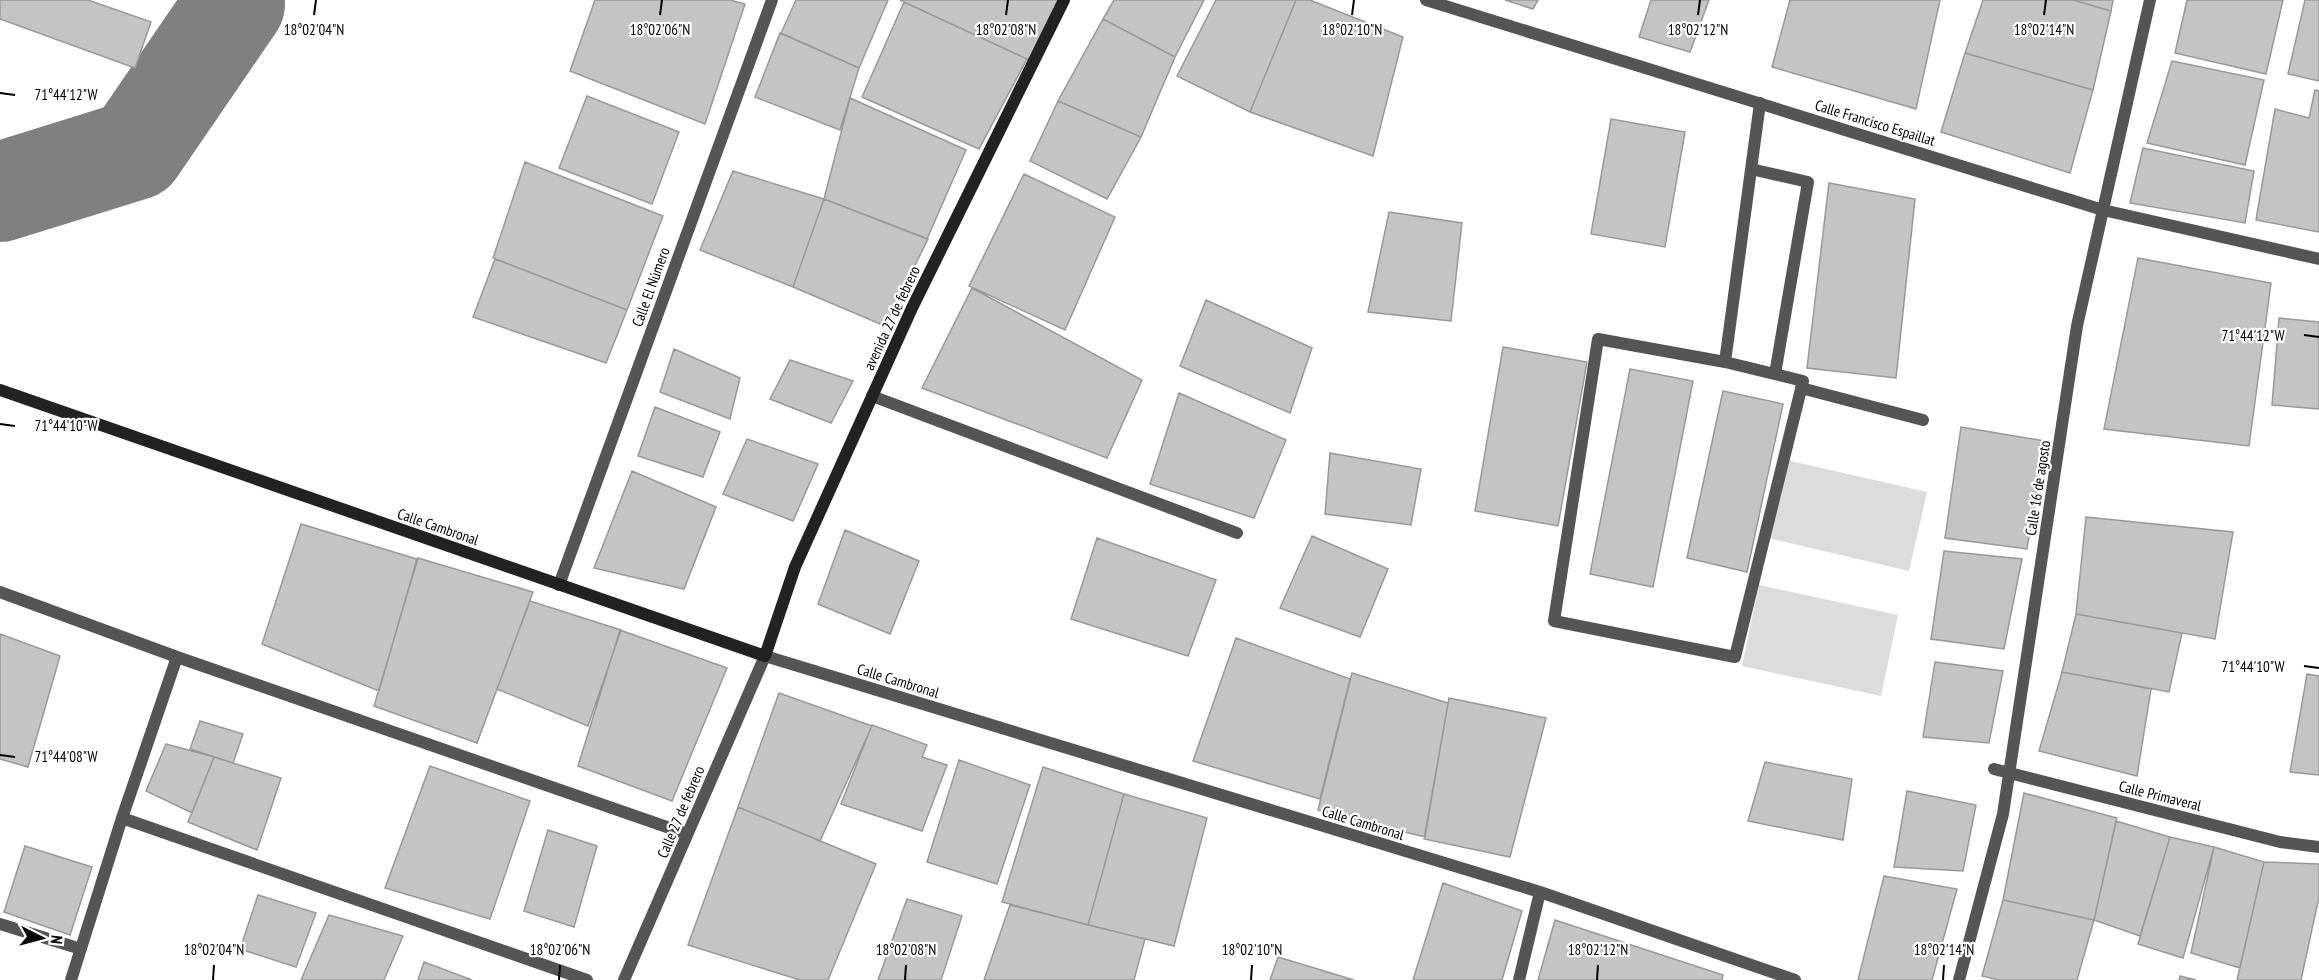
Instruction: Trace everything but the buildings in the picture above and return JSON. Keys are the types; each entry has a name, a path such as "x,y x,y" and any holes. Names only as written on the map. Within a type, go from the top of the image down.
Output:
{"main road":[{"name":"avenida 27 de febrero","path":"765,656 795,567 912,308 1064,0"},
{"name":"Calle Cambronal","path":"0,390 765,656"}],"street":[{"name":"Calle El Número","path":"559,585 772,0"},
{"name":"Calle Francisco Espaillat","path":"1426,0 2103,210 2319,259"},
{"name":"Calle 16 de agosto","path":"1959,980 2003,814 2078,326 2150,0"},
{"path":"1725,362 1760,103"},
{"path":"1751,169 1808,182 1775,374"},
{"path":"1598,339 1725,362 1803,381 1735,657 1554,621 1598,339"},
{"path":"1801,388 1923,420"},
{"path":"872,396 1237,533"},
{"path":"0,592 177,657 687,834"},
{"name":"Calle 27 de febrero","path":"624,980 765,656"},
{"name":"Calle Cambronal","path":"765,656 1540,892 1795,980"},
{"path":"71,980 122,818 177,657"},
{"name":"Calle Primaveral","path":"1994,768 2280,842 2319,847"},
{"path":"122,818 587,980"},
{"path":"1519,980 1540,892"},
{"path":"0,924 81,949"}],"shaded area":[{"path":"1782,459 1927,492 1909,571 1764,537"},
{"path":"1759,585 1898,615 1881,696 1742,666"}],"taxiway":[{"path":"0,192 135,150 235,4"}]}
